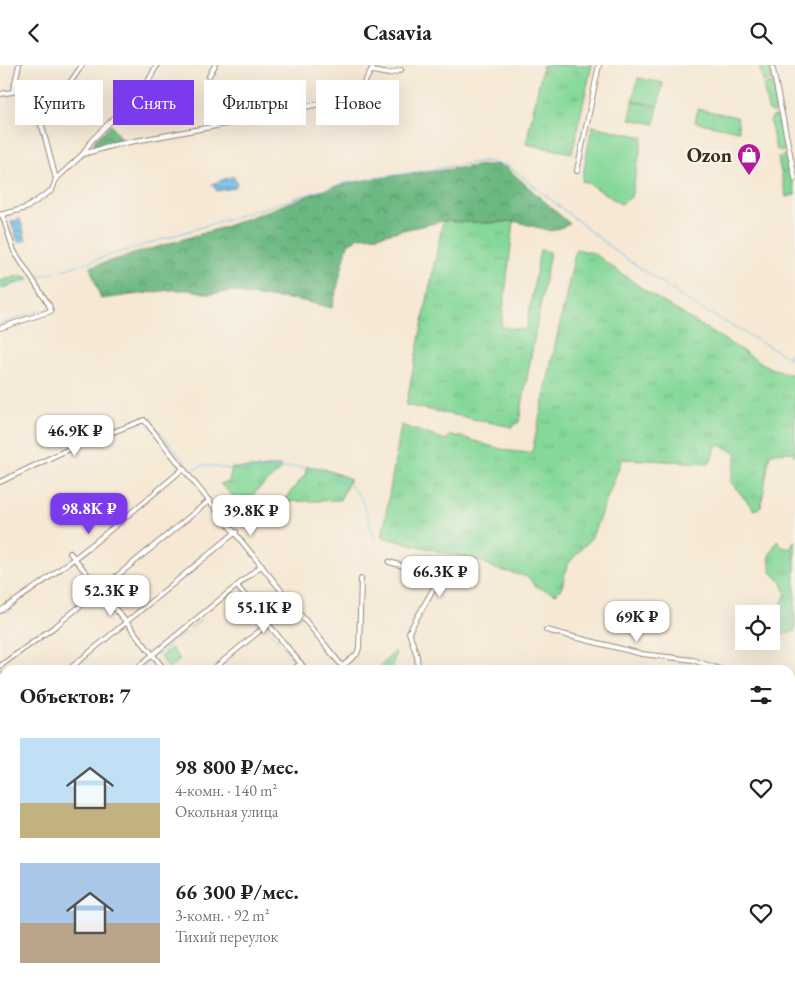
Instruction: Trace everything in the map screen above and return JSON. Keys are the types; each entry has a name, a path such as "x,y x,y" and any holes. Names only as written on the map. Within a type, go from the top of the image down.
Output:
{"street":[{"path":"13,91 19,65"},
{"path":"41,126 82,65"},
{"path":"0,328 50,312 49,305 14,251 1,215 26,208 52,190 56,179 83,154 91,141 145,87 156,65"},
{"path":"209,76 215,65"},
{"path":"83,154 114,145 211,127 357,96 374,65"},
{"path":"577,171 599,65"},
{"path":"772,65 795,178"},
{"path":"372,71 389,74 401,70"},
{"path":"0,94 30,89 56,179"},
{"path":"0,482 69,449 144,420 341,665"},
{"path":"0,611 38,586 75,558 184,468"},
{"path":"1,665 57,625 210,500"},
{"path":"74,665 236,532"},
{"path":"70,553 161,665"},
{"path":"389,562 407,567 436,584 409,632 417,656 418,665"},
{"path":"140,665 262,565"},
{"path":"343,665 357,654 359,648 361,579"},
{"path":"237,586 300,663 298,665"},
{"path":"218,665 268,624"},
{"path":"546,630 642,654 693,660 708,665"}],"green space":[{"path":"543,65 592,65 572,153 526,144"},
{"path":"759,65 769,65 772,80 763,82"},
{"path":"638,78 663,83 658,106 633,101"},
{"path":"773,83 778,107 772,113 768,110 763,85"},
{"path":"633,102 658,106 655,124 630,119"},
{"path":"698,109 737,117 739,131 695,122"},
{"path":"772,117 780,118 786,146 782,151 776,149 770,122"},
{"path":"111,125 122,141 103,147 95,146 94,141"},
{"path":"592,126 643,137 631,197 621,204 582,181"},
{"path":"786,154 795,195 786,197 778,158"},
{"path":"498,165 508,169 570,224 551,231 514,221 490,223 443,221 377,236 360,237 348,244 332,308 299,300 247,295 233,291 209,294 190,290 170,290 101,299 90,267 224,227 332,187 377,178"},
{"path":"443,221 490,223 514,221 501,327 526,330 540,250 550,252 519,422 512,427 406,405"},
{"path":"576,249 593,253 647,292 770,368 795,375 795,456 793,452 770,453 761,507 754,510 731,482 737,453 717,444 710,463 622,459 592,537 567,565 562,587 556,594 535,586 528,577 496,569 483,562 382,537 401,425 446,440 450,435 501,449 532,452"},
{"path":"22,275 29,278 0,289 0,281"},
{"path":"281,466 281,470 257,491 245,506 235,502 233,496 220,484 229,482 232,468"},
{"path":"307,466 322,468 350,479 340,500 282,502 305,475"},
{"path":"777,540 783,547 790,549 795,540 795,631 780,635 780,608 786,593 782,583 771,572 769,556"},
{"path":"171,648 180,660 173,665 167,665 160,657"},
{"path":"394,652 396,652 392,665 382,665"}],"water":[{"path":"233,176 237,183 234,188 217,191 212,184"},
{"path":"20,219 26,240 18,242 11,222"}],"waterway":[{"path":"36,278 345,183 485,161 510,167 614,250 691,303 795,361"},
{"path":"0,289 29,280"},
{"path":"0,324 47,309"},
{"path":"789,357 795,339"},
{"path":"152,422 191,470 204,465 240,471 294,467 321,470 351,487 361,498 375,539"},
{"path":"253,601 242,586 259,572"},
{"path":"191,628 201,620"},
{"path":"269,629 278,641"},
{"path":"175,641 184,633"},
{"path":"157,655 170,645"},
{"path":"282,645 296,662 293,665"},
{"path":"145,665 151,660"}],"place":[{"name":"Ozon","path":"749,176"}]}
